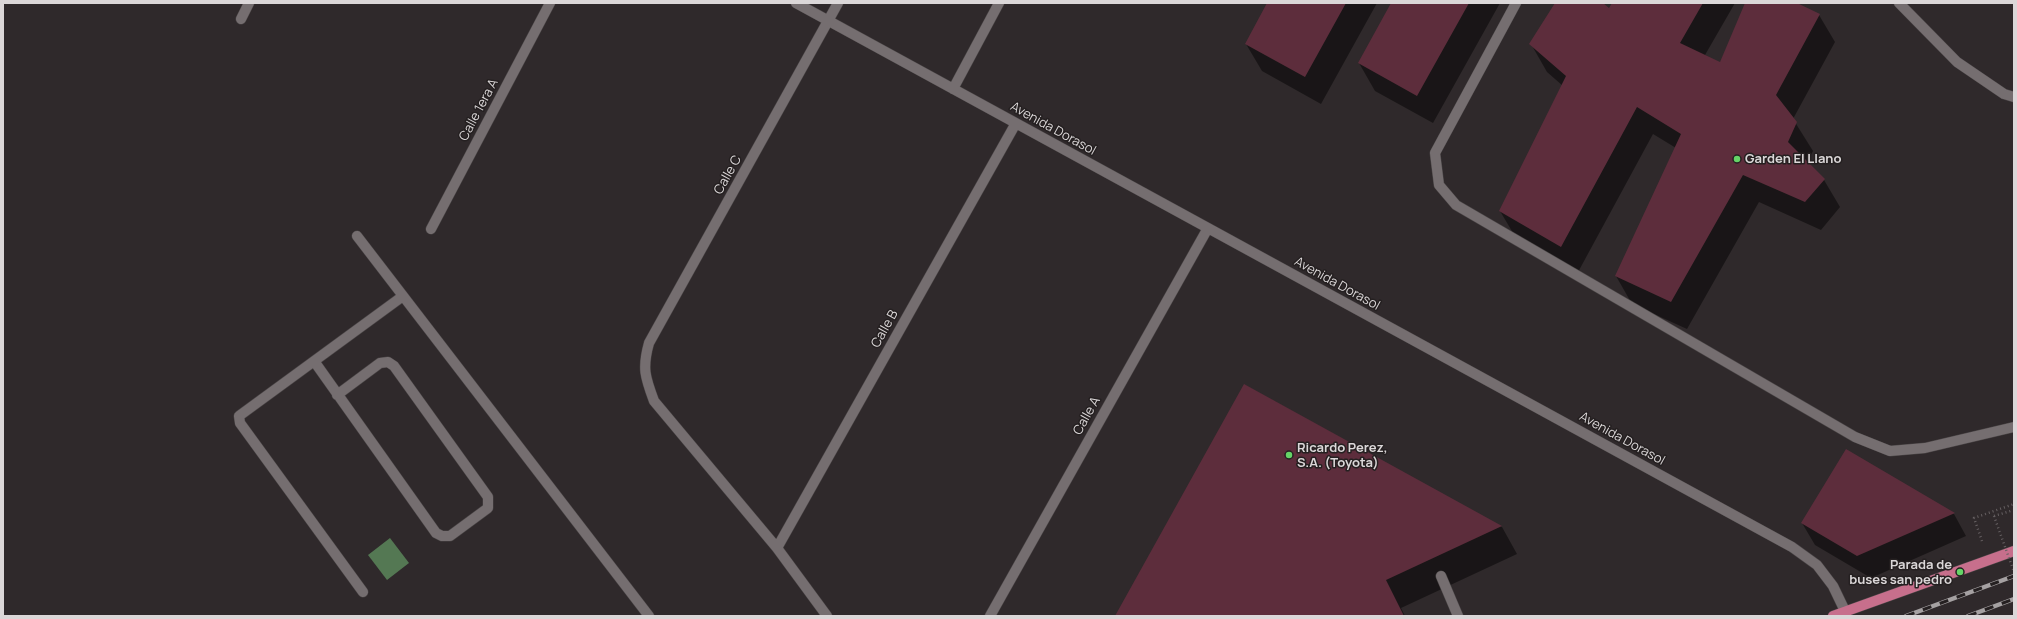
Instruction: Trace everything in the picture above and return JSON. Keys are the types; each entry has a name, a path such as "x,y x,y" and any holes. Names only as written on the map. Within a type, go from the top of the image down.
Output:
{"main road":[{"path":"1833,616 2014,551"}],"street":[{"path":"241,19 249,3"},
{"name":"Calle 1era A","path":"431,229 550,3"},
{"name":"Avenida Dorasol","path":"796,3 827,22 1016,123 1792,547 1817,565 1833,586 1845,611"},
{"name":"Calle C","path":"777,548 654,401 646,381 644,361 649,344 838,3"},
{"path":"953,89 999,3"},
{"path":"1516,3 1435,153 1438,185 1456,205 1855,437 1890,451 1925,448 2014,427"},
{"path":"1898,3 1957,62 2004,94 2014,97"},
{"name":"Calle B","path":"777,548 1016,123"},
{"name":"Calle A","path":"990,616 1208,228"},
{"path":"357,236 649,616"},
{"path":"363,592 240,423 239,416 403,296"},
{"path":"314,361 337,395 436,533 442,536 450,536 488,508 488,497 394,366 388,362 380,363 337,395"},
{"path":"777,548 827,616"},
{"path":"1441,576 1458,616"}],"path":[{"path":"1974,518 2014,504"},
{"path":"2014,510 1994,516 2014,572"}],"shaded area":[{"path":"390,538 409,563 387,580 368,555"}],"building":[{"path":"1267,3 1346,3 1305,77 1245,44"},
{"path":"1391,3 1469,3 1417,96 1358,63"},
{"name":"Garden El Llano","path":"1555,3 1603,3 1609,8 1612,3 1703,3 1680,43 1720,62 1745,3 1797,3 1820,14 1776,95 1797,122 1788,142 1825,179 1805,202 1743,175 1671,302 1615,276 1681,134 1637,107 1561,247 1499,211 1566,76 1529,44"},
{"name":"Ricardo Perez, S.A. (Toyota)","path":"1244,384 1502,526 1386,580 1404,616 1115,616"},
{"path":"1846,449 1955,513 1857,556 1801,523"}],"railway":[{"path":"1906,616 2014,576"},
{"path":"1968,616 2014,599"}],"place":[{"name":"Garden El Llano","path":"1737,159"},
{"name":"Ricardo Perez, S.A. (Toyota)","path":"1289,455"},
{"name":"Parada de buses san pedro","path":"1960,572"}]}
